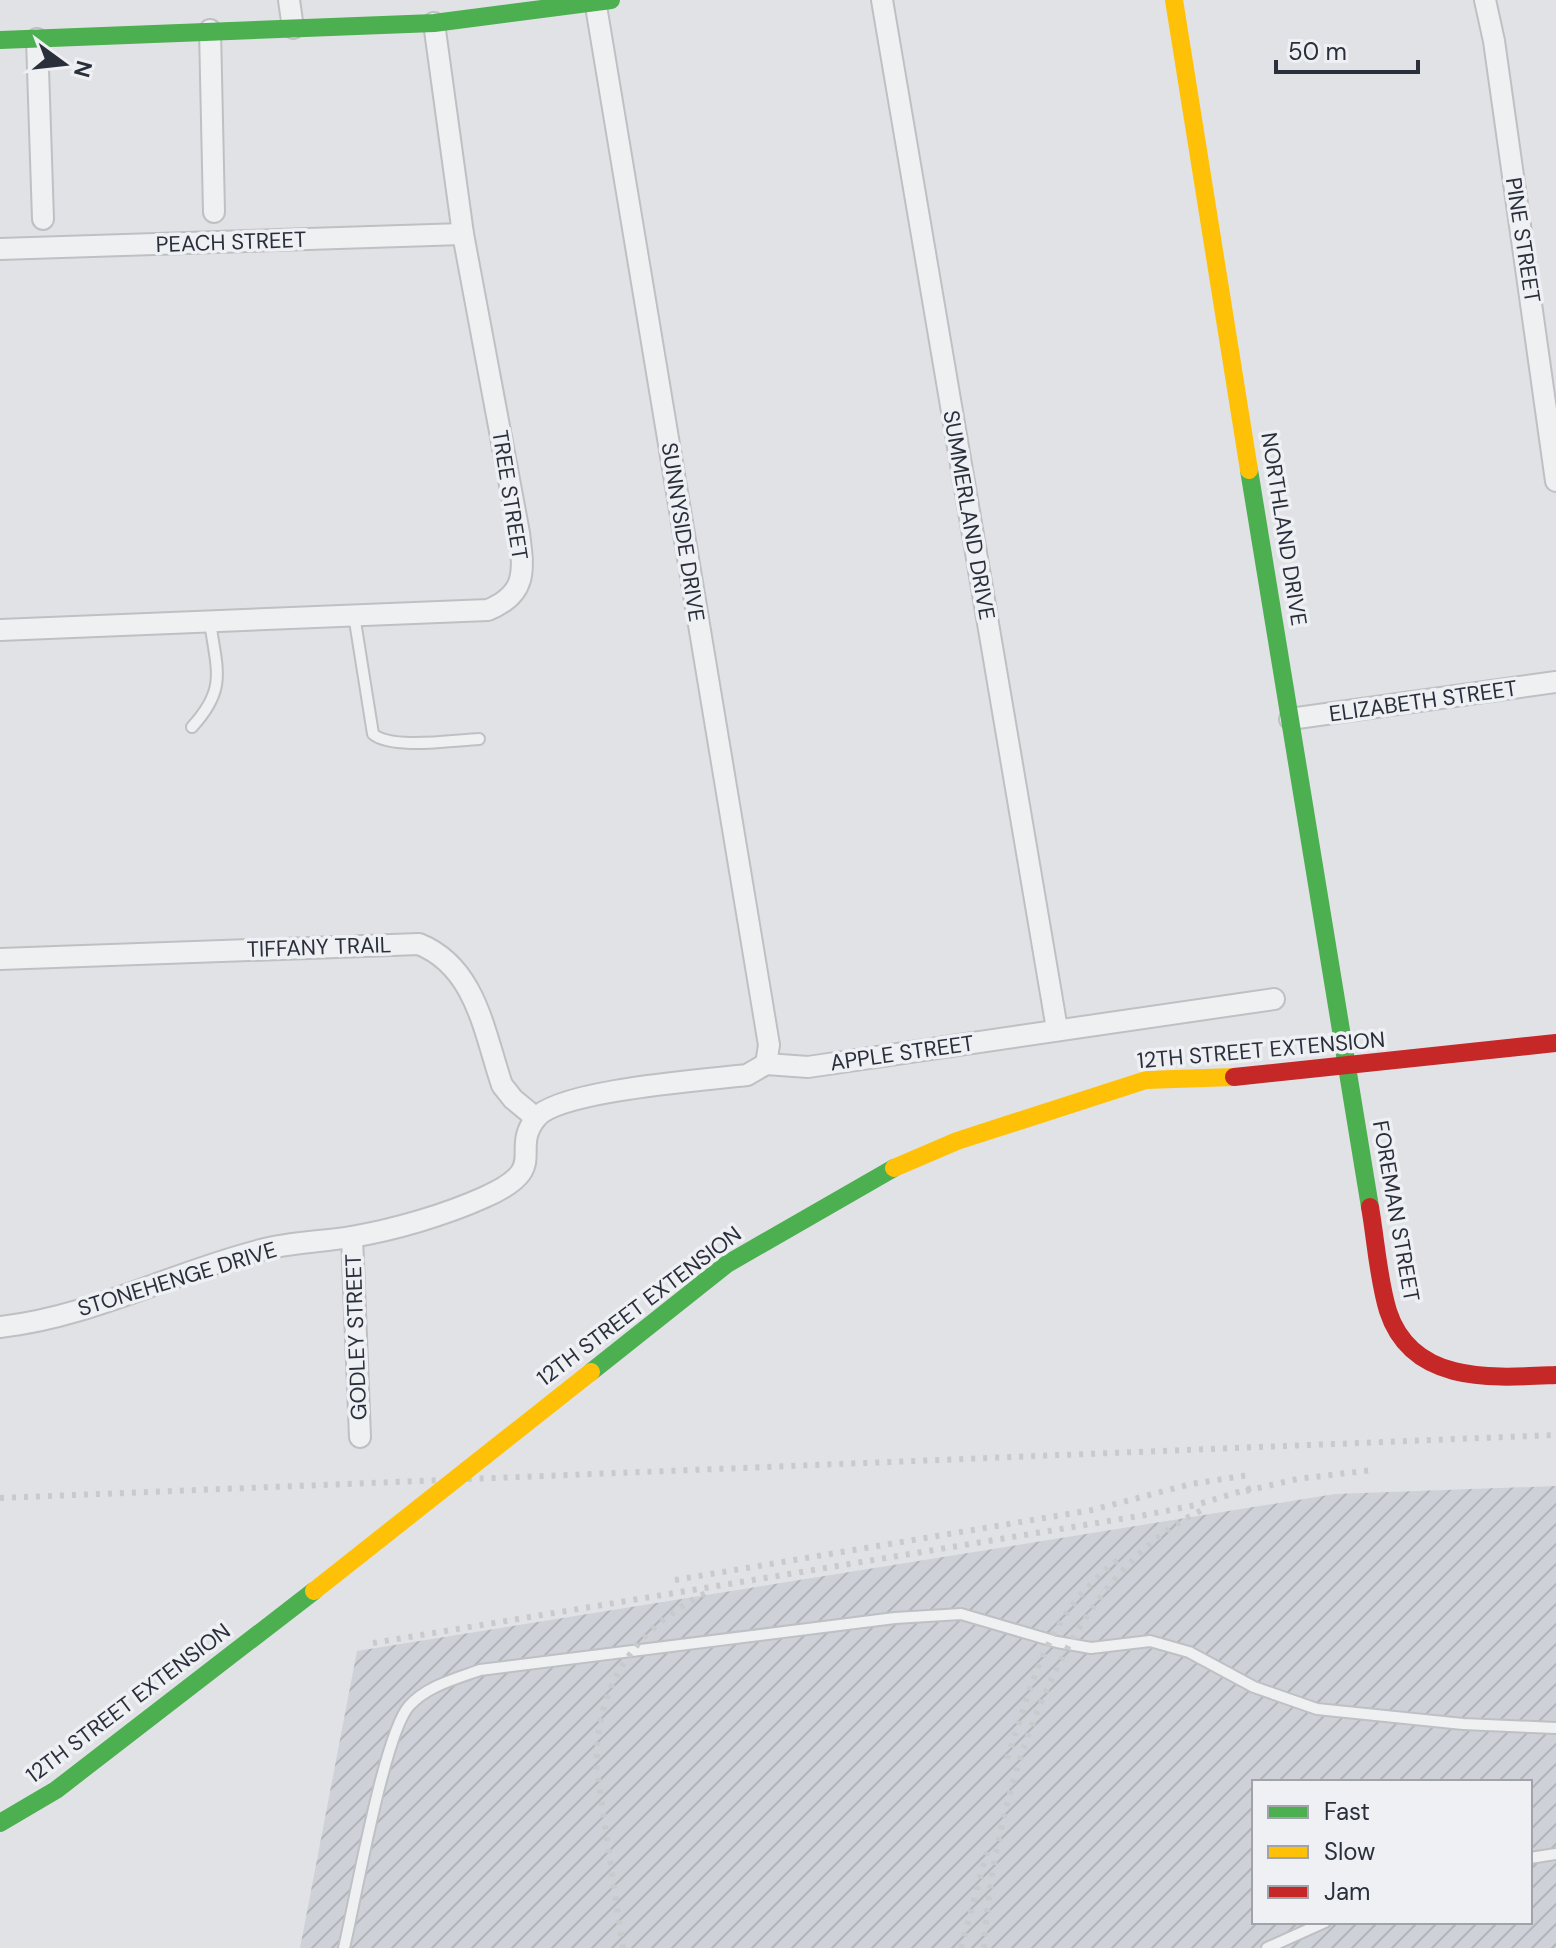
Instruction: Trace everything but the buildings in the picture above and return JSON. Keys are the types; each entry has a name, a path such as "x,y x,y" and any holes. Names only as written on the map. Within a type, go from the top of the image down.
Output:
{"street":[{"path":"289,0 293,28"},
{"name":"SUMMERLAND DRIVE","path":"882,0 1057,1029"},
{"name":"NORTHLAND DRIVE","path":"1174,0 1345,1067"},
{"name":"PINE STREET","path":"1485,0 1494,41 1556,481"},
{"path":"0,40 434,23 600,1"},
{"name":"SUNNYSIDE DRIVE","path":"600,1 769,1045 766,1064"},
{"name":"TREE STREET","path":"0,630 488,610 505,603 518,591 522,568 519,533 463,234 434,23"},
{"path":"210,30 214,212"},
{"path":"37,39 43,219"},
{"name":"PEACH STREET","path":"0,249 463,234"},
{"name":"ELIZABETH STREET","path":"1290,719 1556,682"},
{"name":"TIFFANY TRAIL","path":"0,959 419,944 450,961 464,978 502,1085 536,1118"},
{"name":"APPLE STREET","path":"536,1118 551,1106 588,1097 747,1075 766,1064 808,1067 1274,999"},
{"name":"12TH STREET EXTENSION","path":"0,1823 56,1790 314,1591 727,1264 886,1171 957,1141 1146,1080 1226,1078 1556,1043"},
{"name":"FOREMAN STREET","path":"1345,1067 1385,1298 1403,1343 1425,1363 1458,1375 1556,1375"},
{"name":"STONEHENGE DRIVE","path":"0,1327 82,1310 263,1249 352,1237 466,1205 515,1183 525,1168 528,1133 536,1118"},
{"name":"GODLEY STREET","path":"352,1237 360,1437"}],"lane":[{"path":"354,615 373,734 377,738 404,743 479,739"},
{"path":"192,727 213,705 217,689 210,622"},
{"path":"344,1948 390,1747 408,1707 437,1685 480,1670 879,1620 961,1614 1057,1642 1091,1648 1150,1641 1189,1652 1254,1687 1317,1709 1463,1724 1556,1728"},
{"path":"1532,1858 1556,1854"},
{"path":"1267,1948 1321,1924"}],"shaded area":[{"path":"1556,1486 1556,1948 300,1948 357,1651 1335,1494"}],"railway":[{"path":"0,1498 1556,1435"},
{"path":"1246,1491 1297,1479 1372,1470"},
{"path":"675,1580 1092,1510 1191,1484 1249,1475"},
{"path":"373,1643 1145,1515 1196,1505 1255,1487"},
{"path":"984,1948 990,1890 1002,1827 1019,1763 1042,1699 1072,1640 1108,1587 1152,1543 1202,1510"},
{"path":"1007,1759 1036,1672 1061,1622 1077,1599 1124,1555"},
{"path":"623,1948 597,1771 602,1713 611,1687 640,1642 682,1606 708,1592"},
{"path":"961,1948 987,1852"}],"traffic: fast":[{"path":"0,40 434,23 611,0"},
{"path":"1249,470 1370,1207"},
{"path":"591,1372 727,1264 894,1168"},
{"path":"0,1823 56,1790 314,1591"}],"traffic: slow":[{"path":"1174,0 1249,470"},
{"path":"894,1168 957,1141 1146,1080 1234,1077"},
{"path":"314,1591 591,1372"}],"traffic: jam":[{"path":"1234,1077 1556,1043"},
{"path":"1370,1207 1388,1311 1400,1335 1416,1353 1435,1365 1481,1376 1556,1375"}]}
